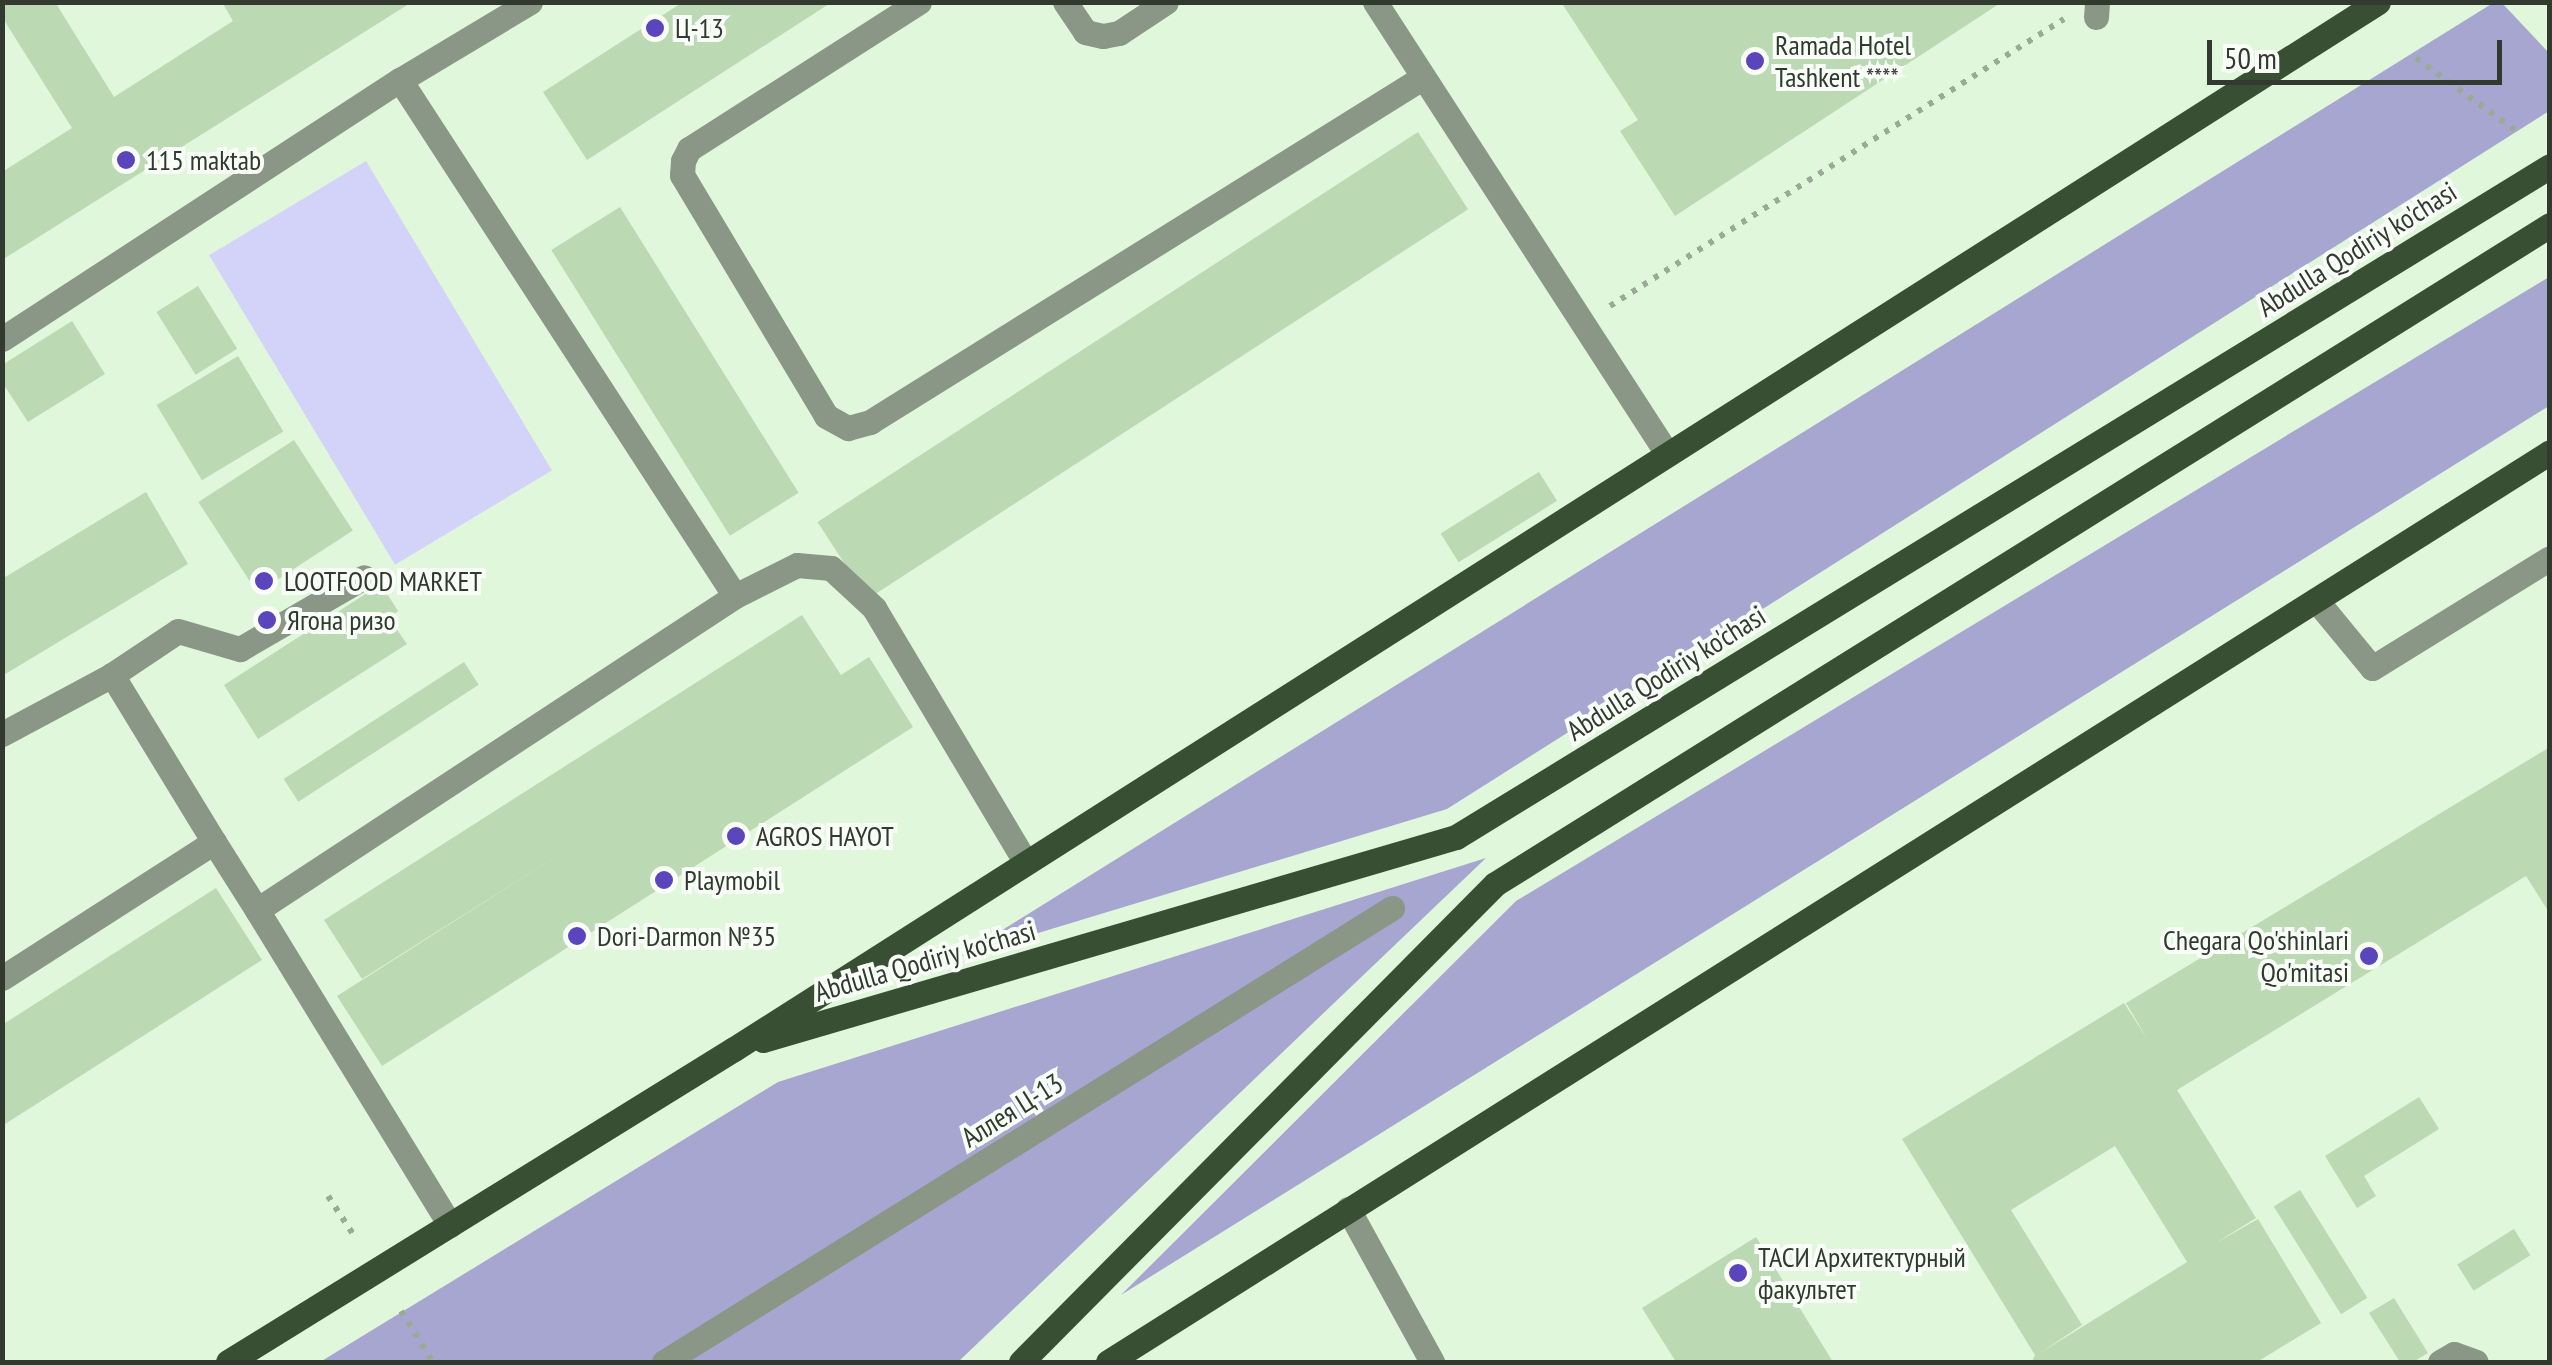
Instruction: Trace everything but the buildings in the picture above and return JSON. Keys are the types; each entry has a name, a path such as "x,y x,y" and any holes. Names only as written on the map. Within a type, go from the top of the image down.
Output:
{"main road":[{"name":"Abdulla Qodiriy ko'chasi","path":"228,1362 734,1048 2378,2"},
{"name":"Abdulla Qodiriy ko'chasi","path":"734,1048 1456,837 2550,166"},
{"path":"1020,1362 1495,884 2550,225"},
{"path":"1108,1362 2550,452"}],"street":[{"path":"2,339 400,80 530,2"},
{"path":"919,2 689,149 682,161 682,175 826,416 848,428 870,422 1422,78"},
{"path":"1066,2 1085,32 1102,36 1120,33 1166,2"},
{"path":"1375,2 1580,325 1666,452"},
{"path":"400,80 735,596"},
{"path":"2316,600 2372,668 2550,558"},
{"path":"257,910 735,596 796,565 831,568 874,608 1025,861"},
{"path":"2,734 112,675 178,632 240,649 364,577"},
{"path":"112,675 450,1225"},
{"path":"2,978 214,842"},
{"name":"Аллея Ц-13","path":"664,1362 1392,908"},
{"path":"1348,1209 1432,1362"},
{"path":"2440,1362 2454,1354 2476,1362"}],"path":[{"path":"1580,325 2090,10"},
{"path":"2416,58 2515,130"},
{"path":"328,1196 353,1234"},
{"path":"401,1311 433,1362"}],"shaded area":[{"path":"2493,3 2502,3 2549,53 2549,111 1447,809 959,957"},
{"path":"366,161 552,470 395,565 209,255"},
{"path":"2549,277 2549,406 1121,1295 1516,901"},
{"path":"1486,858 958,1362 320,1362 778,1082"}],"place":[{"name":"Ц-13","path":"655,28"},
{"name":"Ramada Hotel Tashkent ****","path":"1755,61"},
{"name":"115 maktab","path":"126,160"},
{"name":"LOOTFOOD MARKET","path":"264,581"},
{"name":"Ягона ризо","path":"267,620"},
{"name":"AGROS HAYOT","path":"736,836"},
{"name":"Playmobil","path":"664,880"},
{"name":"Dori-Darmon №35","path":"577,936"},
{"name":"Chegara Qo'shinlari Qo'mitasi","path":"2369,956"},
{"name":"ТАСИ Архитектурный факультет","path":"1738,1273"}]}
